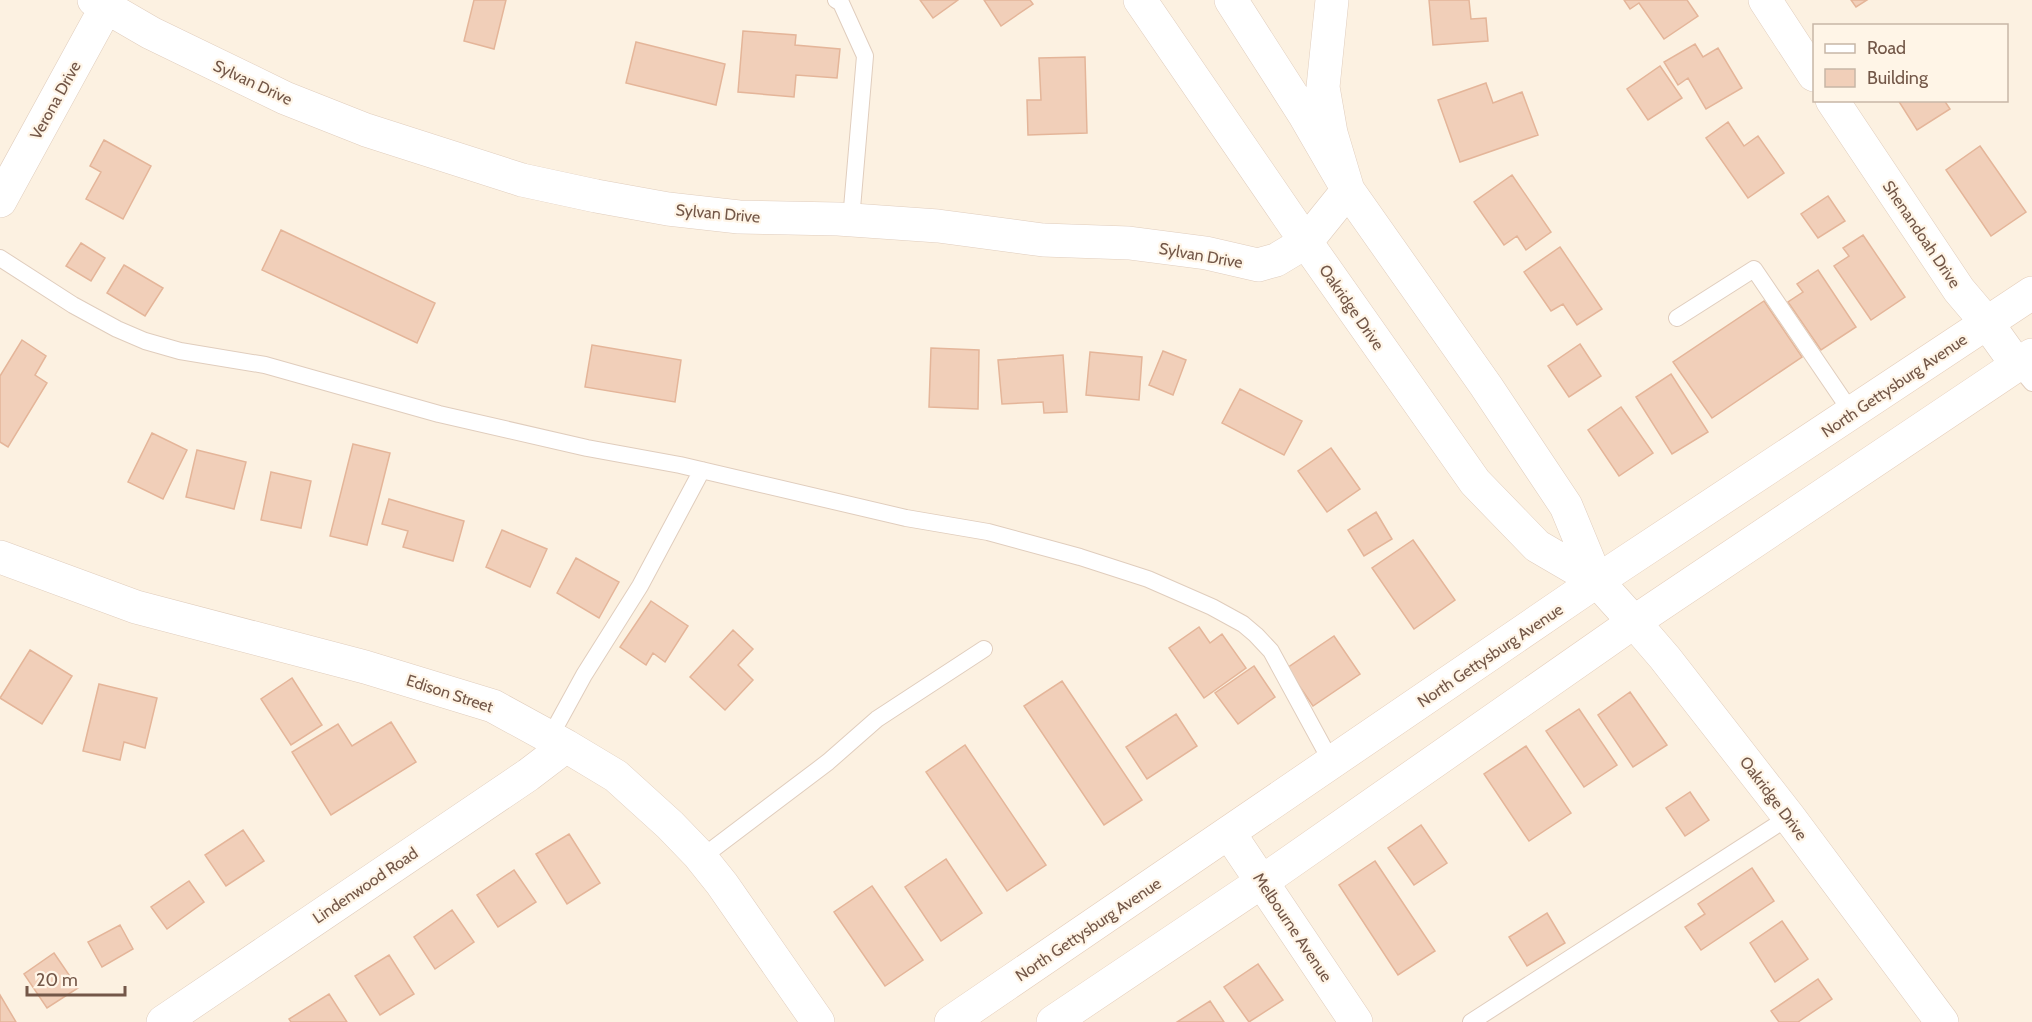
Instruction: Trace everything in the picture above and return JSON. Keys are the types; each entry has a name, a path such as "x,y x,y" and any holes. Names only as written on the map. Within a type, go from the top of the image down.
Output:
{"street":[{"name":"Oakridge Drive","path":"1140,0 1306,242 1475,482 1537,546 1597,581 1634,622 1665,658 1789,818 1942,1022"},
{"name":"Oakridge Drive","path":"1231,0 1304,114 1348,190 1486,386 1566,506 1597,581"},
{"path":"1332,0 1323,87 1331,133 1348,190"},
{"path":"1765,0 1813,72"},
{"name":"Sylvan Drive","path":"104,2 151,33 285,98 366,130 522,180 668,208 739,217 851,220 938,226 1043,240 1129,243 1206,253 1258,265 1292,252 1306,242 1348,190"},
{"name":"Verona Drive","path":"0,201 104,2"},
{"name":"Shenandoah Drive","path":"1833,102 1959,290 2027,367"},
{"name":"North Gettysburg Avenue","path":"951,1022 1597,581 2032,293"},
{"path":"1053,1022 1263,881 1634,622 2027,367"},
{"name":"Edison Street","path":"0,557 136,607 365,666 493,706 558,741 616,776 670,825 701,858 722,884 818,1022"},
{"name":"Lindenwood Road","path":"163,1022 528,775 558,741"},
{"name":"Melbourne Avenue","path":"1229,833 1356,1022"}],"lane":[{"path":"836,0 841,3 865,56 851,220"},
{"path":"0,258 73,305 117,329 180,351 265,365 439,414 587,448 702,470 906,518 988,532 1080,557 1148,579 1212,607 1243,624 1271,651 1332,763"},
{"path":"1677,318 1754,268 1852,413"},
{"path":"558,741 584,675 640,586 702,470"},
{"path":"701,858 828,762 877,718 984,649"},
{"path":"1471,1022 1789,818"}],"building":[{"path":"474,0 506,0 494,49 464,41"},
{"path":"920,0 958,0 933,18"},
{"path":"984,0 1030,0 1033,4 1001,26"},
{"path":"1429,0 1469,0 1471,19 1486,18 1488,41 1433,45"},
{"path":"1624,0 1687,0 1698,16 1664,39 1639,3 1630,9"},
{"path":"1851,0 1867,0 1856,7"},
{"path":"743,31 796,35 795,45 840,49 837,78 796,75 794,97 738,92"},
{"path":"636,42 725,64 716,105 626,83"},
{"path":"1695,44 1703,57 1718,48 1742,88 1706,109 1688,78 1678,85 1664,62"},
{"path":"1085,57 1087,133 1028,135 1027,100 1041,100 1039,58"},
{"path":"1660,66 1682,98 1648,120 1627,89"},
{"path":"1486,83 1493,103 1522,92 1538,135 1460,162 1438,100"},
{"path":"1899,102 1945,102 1950,109 1917,130"},
{"path":"1728,122 1744,146 1758,136 1784,173 1748,198 1706,138"},
{"path":"104,140 151,166 123,219 86,199 101,172 90,166"},
{"path":"1980,146 2026,212 1991,236 1946,170"},
{"path":"1512,175 1551,232 1526,250 1517,236 1504,245 1474,202"},
{"path":"1828,196 1845,221 1818,238 1801,214"},
{"path":"281,230 435,303 417,343 262,270"},
{"path":"1863,235 1905,297 1871,320 1834,266 1849,256 1843,248"},
{"path":"81,243 105,258 91,281 66,266"},
{"path":"1560,247 1602,309 1577,325 1563,304 1551,311 1524,272"},
{"path":"124,265 163,288 145,316 107,293"},
{"path":"1818,270 1856,327 1821,350 1788,302 1803,292 1797,284"},
{"path":"1764,301 1802,357 1712,418 1673,362"},
{"path":"22,340 46,356 35,375 47,383 8,447 0,442 0,376"},
{"path":"1580,344 1601,376 1569,397 1548,366"},
{"path":"592,345 681,360 675,402 585,387"},
{"path":"931,348 979,350 978,409 929,407"},
{"path":"1163,351 1186,360 1173,395 1149,385"},
{"path":"1090,352 1142,357 1139,400 1086,395"},
{"path":"1063,355 1067,412 1044,413 1043,402 1002,404 998,360"},
{"path":"1671,374 1708,432 1672,454 1636,397"},
{"path":"1240,389 1302,421 1284,455 1222,423"},
{"path":"1621,407 1653,453 1619,476 1588,430"},
{"path":"152,433 187,450 163,499 128,482"},
{"path":"353,444 390,453 367,545 330,536"},
{"path":"1331,448 1360,489 1327,512 1298,471"},
{"path":"197,450 246,462 234,509 186,497"},
{"path":"271,472 311,481 301,528 261,520"},
{"path":"389,499 464,521 453,561 403,547 408,531 382,524"},
{"path":"1376,512 1392,539 1364,556 1348,530"},
{"path":"502,530 547,549 530,587 486,567"},
{"path":"1413,540 1455,600 1414,629 1372,568"},
{"path":"576,558 619,582 599,618 557,593"},
{"path":"651,601 688,626 665,662 653,653 646,665 620,647"},
{"path":"1199,627 1210,643 1222,634 1246,668 1204,698 1169,648"},
{"path":"733,630 753,649 738,665 753,680 725,710 690,677"},
{"path":"1334,636 1360,674 1313,706 1287,668"},
{"path":"30,650 72,676 42,724 0,698"},
{"path":"1254,666 1275,697 1238,724 1215,693"},
{"path":"292,678 322,725 291,745 261,699"},
{"path":"1062,681 1142,800 1104,825 1024,706"},
{"path":"99,684 157,698 145,748 124,742 120,760 83,751"},
{"path":"1630,692 1667,745 1633,767 1598,715"},
{"path":"1579,709 1617,765 1584,787 1546,731"},
{"path":"1176,714 1197,746 1147,779 1126,747"},
{"path":"391,722 416,762 331,815 292,752 338,724 352,746"},
{"path":"965,745 1046,865 1007,891 926,772"},
{"path":"1526,746 1571,813 1529,841 1484,774"},
{"path":"1690,792 1709,820 1685,836 1666,808"},
{"path":"1421,825 1447,863 1414,885 1388,848"},
{"path":"243,830 264,861 226,886 205,855"},
{"path":"569,834 600,883 567,904 536,854"},
{"path":"946,859 982,913 941,941 905,887"},
{"path":"1375,861 1435,951 1398,975 1339,885"},
{"path":"1752,868 1774,901 1701,950 1685,927 1705,914 1698,904"},
{"path":"514,870 536,902 498,927 477,895"},
{"path":"189,881 204,902 167,929 151,907"},
{"path":"872,886 923,960 885,986 834,912"},
{"path":"452,910 474,942 435,969 414,937"},
{"path":"1547,913 1565,943 1527,966 1509,937"},
{"path":"1782,921 1808,959 1775,982 1750,943"},
{"path":"120,925 133,949 102,967 88,942"},
{"path":"54,953 78,988 47,1008 24,974"},
{"path":"389,955 414,994 380,1015 355,976"},
{"path":"1258,964 1283,1000 1249,1022 1224,987"},
{"path":"1818,979 1832,999 1798,1022 1779,1022 1771,1011"},
{"path":"329,994 347,1022 291,1022 289,1019"},
{"path":"0,995 16,1022 0,1022"},
{"path":"1210,1001 1224,1022 1177,1022"}]}
